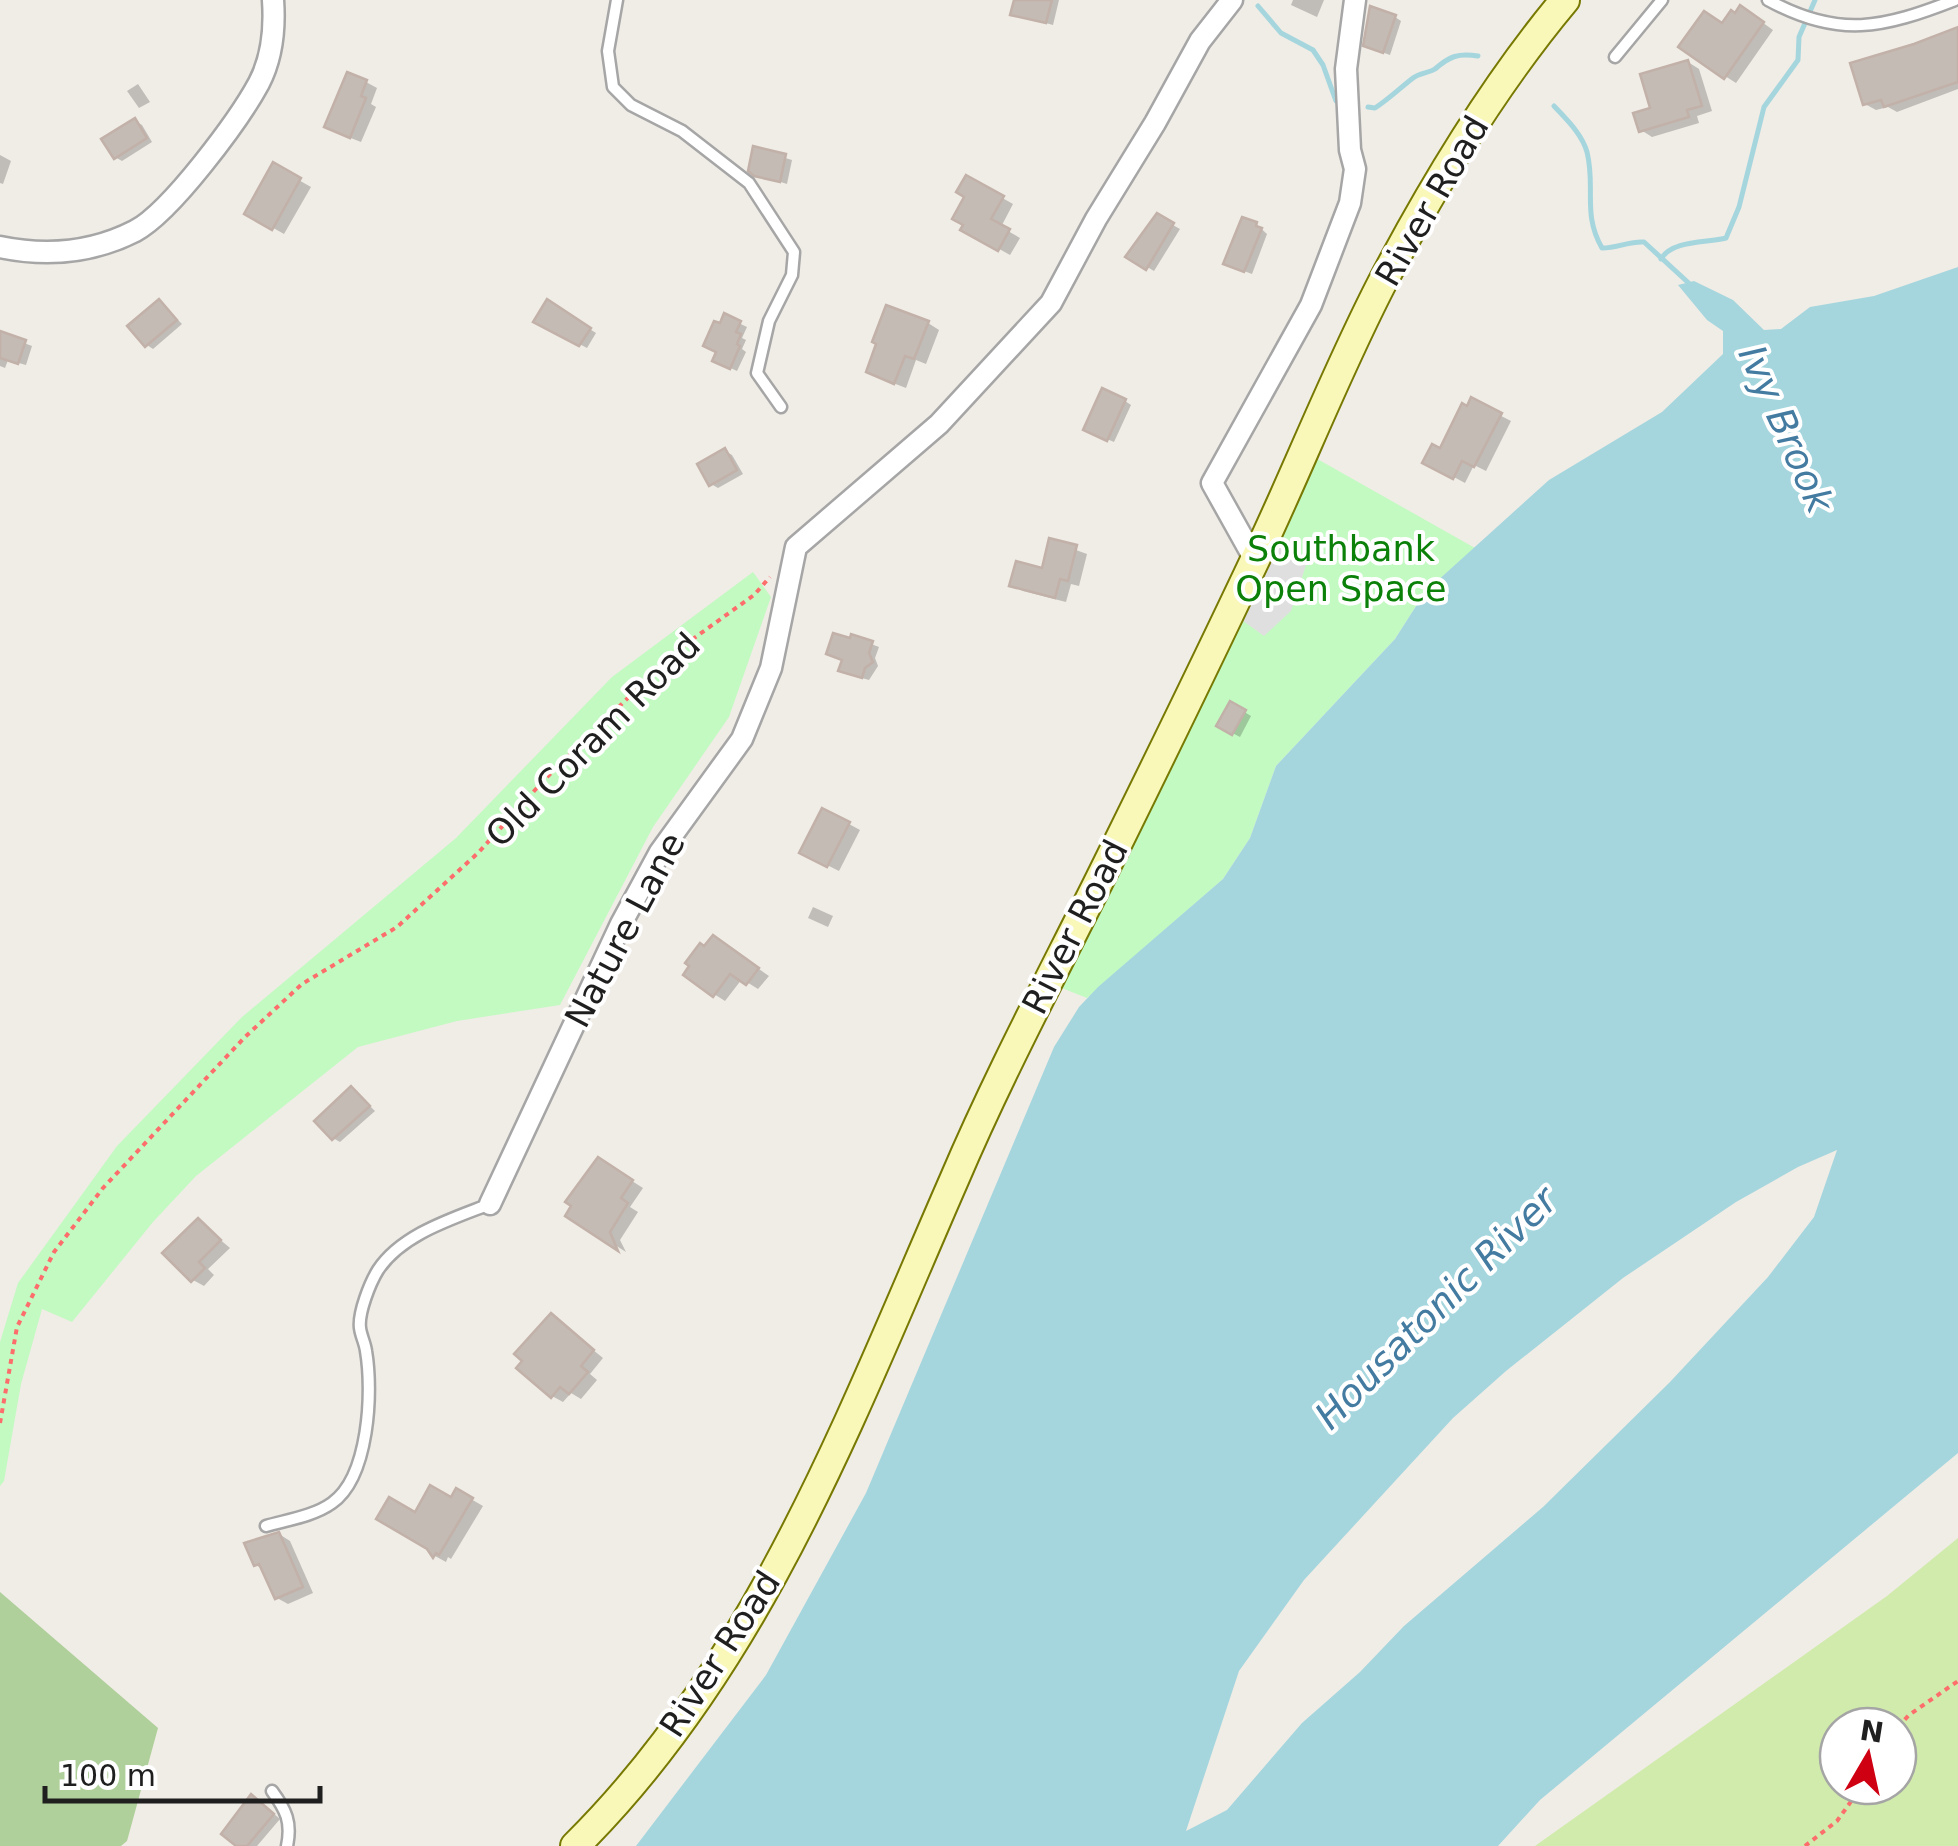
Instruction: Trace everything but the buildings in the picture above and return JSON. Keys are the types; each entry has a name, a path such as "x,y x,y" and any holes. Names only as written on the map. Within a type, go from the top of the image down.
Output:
{"main road":[{"name":"River Road","path":"575,1846 637,1777 697,1698 750,1616 792,1539 834,1456 990,1098 1255,560 1380,288 1476,120 1566,0"}],"street":[{"path":"0,248 71,254 108,243 140,229 183,190 260,82 275,24 273,0"},
{"path":"796,547 939,424 1051,303 1200,41 1232,0"},
{"path":"1255,560 1212,483 1311,304 1350,203 1355,169 1350,150 1346,69 1355,0"},
{"name":"Nature Lane","path":"490,1204 660,852 742,738 771,668 796,547"}],"lane":[{"path":"618,0 608,51 613,87 632,105 682,131 749,183 794,252 792,274 769,321 757,373 781,408"},
{"path":"1615,57 1662,0"},
{"path":"1771,2 1817,21 1859,28 1916,15 1955,0"},
{"path":"266,1526 328,1506 342,1495 355,1471 364,1439 368,1398 366,1351 359,1324 379,1269 405,1243 490,1204"},
{"path":"272,1791 288,1812 287,1846"}],"path":[{"name":"Old Coram Road","path":"0,1422 17,1327 54,1252 104,1188 245,1037 302,984 396,927 478,853 545,779 679,649 754,595 796,547"},
{"path":"1918,1709 1958,1681"},
{"path":"1804,1846 1847,1806"}],"green space":[{"name":"Southbank Open Space","path":"1305,452 1475,548 1425,592 1395,639 1276,766 1250,838 1223,879 1087,998 1049,983"},
{"path":"753,572 771,597 729,717 653,827 560,1005 457,1021 358,1047 196,1176 72,1322 42,1309 21,1384 0,1486 0,1342 18,1283 117,1146 242,1017 456,838 612,677"},
{"path":"1958,1538 1958,1846 1535,1846 1887,1596"},
{"path":"0,1592 158,1728 127,1841 121,1846 0,1846"}],"shaded area":[{"path":"1277,537 1308,559 1291,611 1264,636 1239,618"}],"water":[{"name":"Housatonic River","path":"1958,267 1958,1453 1540,1800 1498,1846 636,1846 766,1675 866,1493 1054,1047 1079,1007 1223,879 1250,838 1276,766 1395,639 1425,592 1549,480 1662,412 1723,354 1723,331 1707,320 1678,285 1694,281 1733,300 1764,330 1781,329 1810,307 1874,296","holes":["1837,1150 1814,1217 1768,1277 1670,1382 1543,1507 1404,1626 1360,1672 1302,1723 1227,1810 1186,1831 1239,1671 1304,1580 1453,1418 1623,1278 1736,1202"]}],"waterway":[{"name":"Ivy Brook","path":"1661,259 1681,245 1726,238 1739,207 1764,107 1798,60 1799,37 1815,0"},
{"path":"1258,6 1281,33 1313,50 1336,101"},
{"path":"1368,107 1375,108 1415,76 1450,58 1478,56"},
{"path":"1554,106 1585,145 1592,223 1602,248 1644,242 1693,287"}]}
